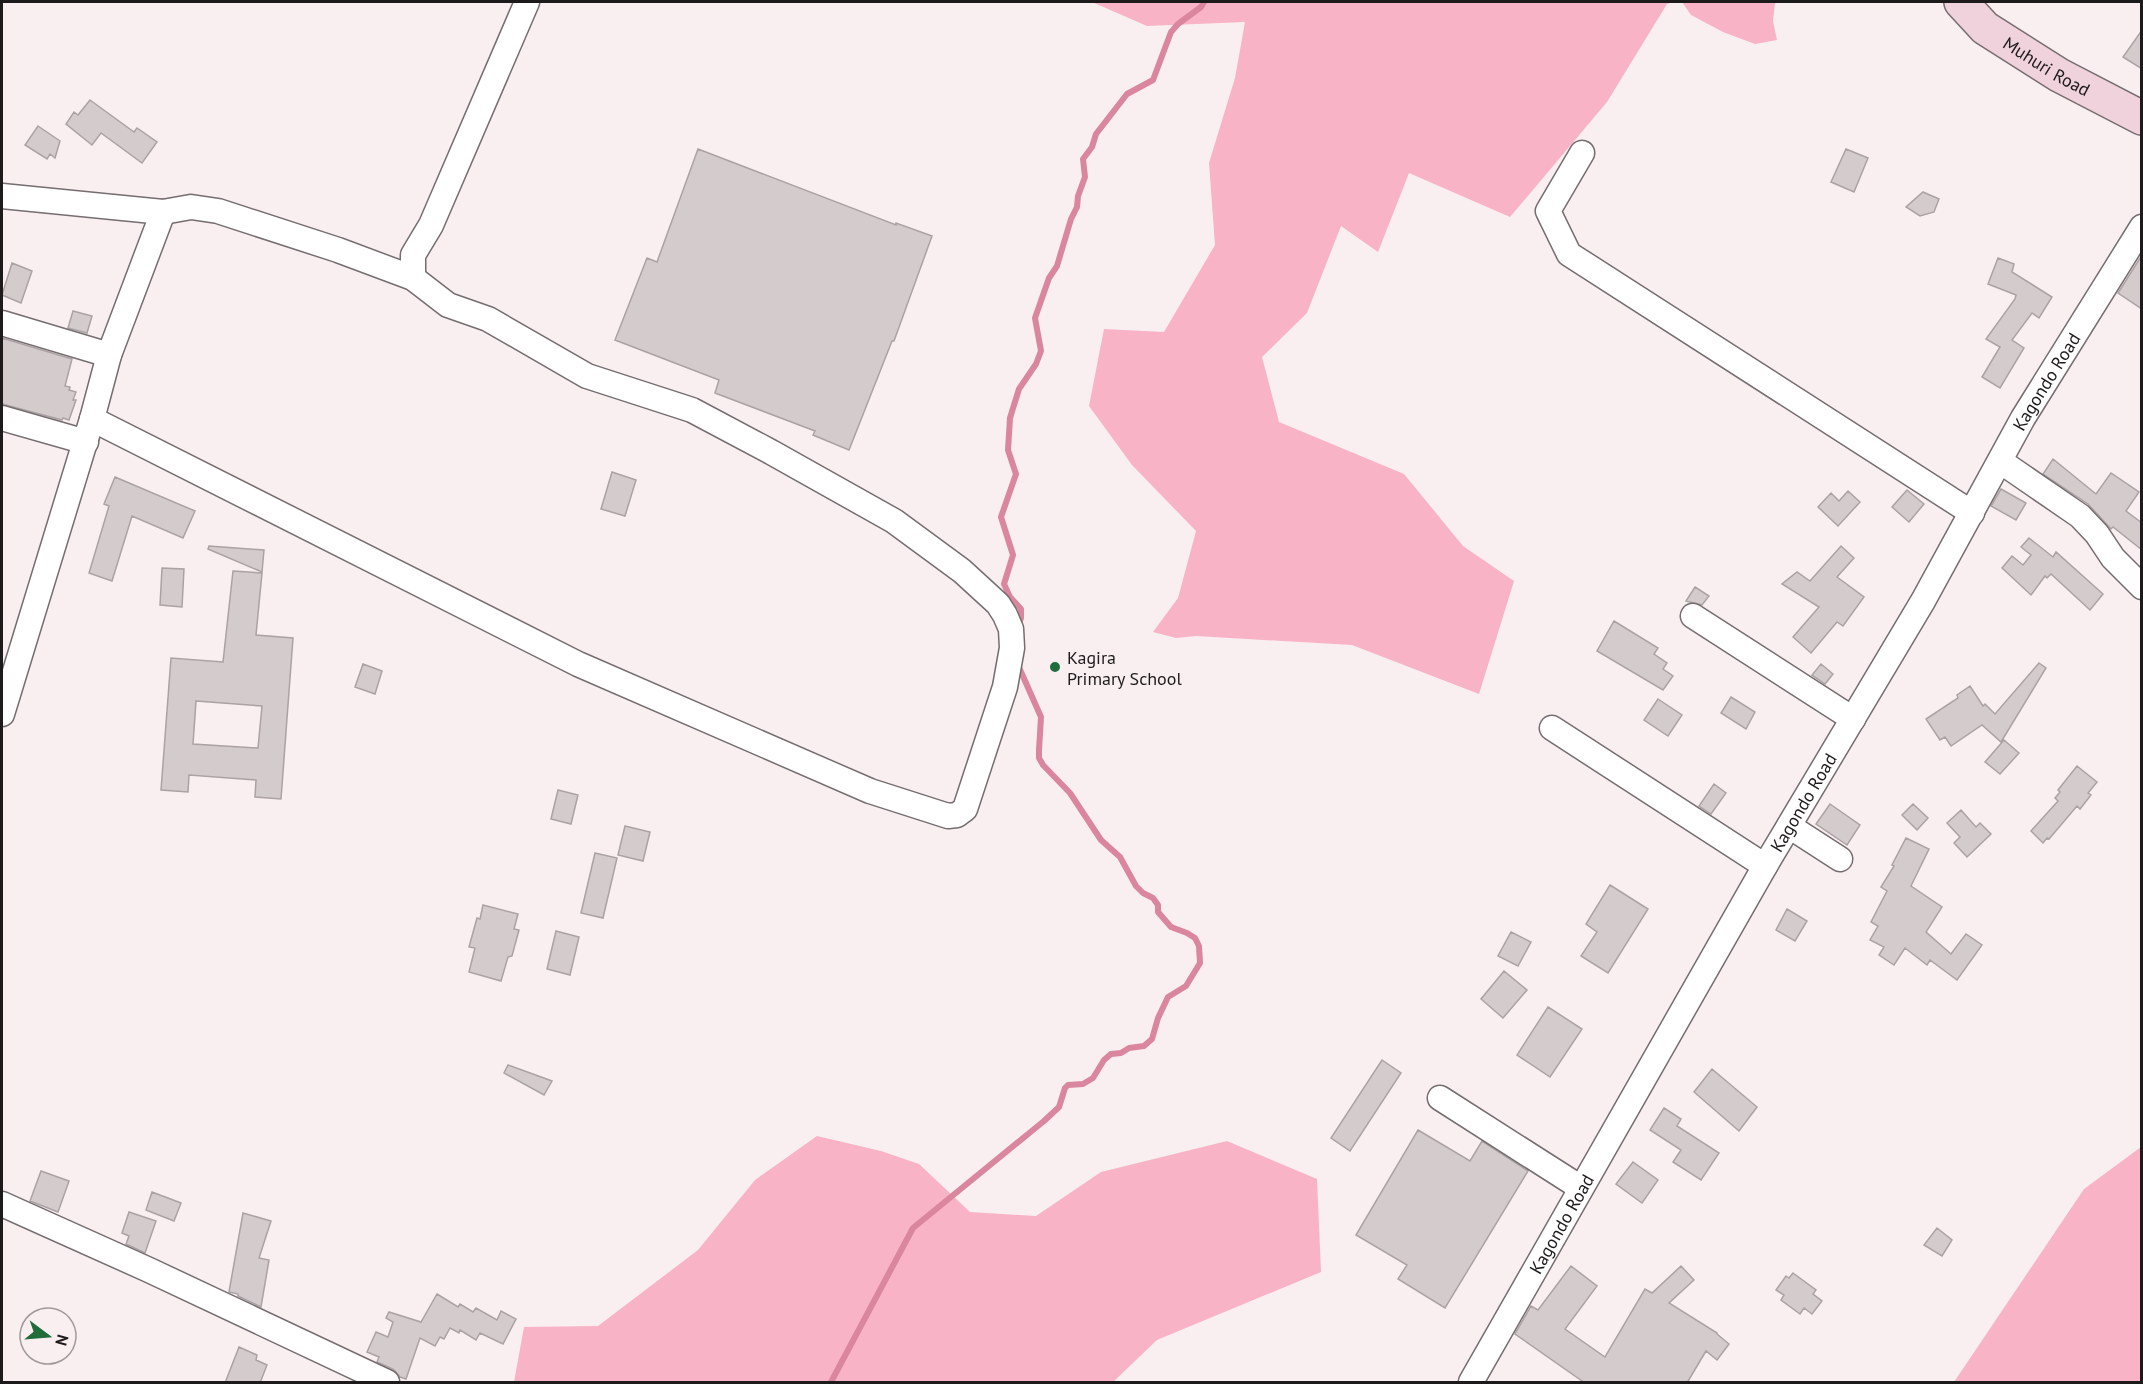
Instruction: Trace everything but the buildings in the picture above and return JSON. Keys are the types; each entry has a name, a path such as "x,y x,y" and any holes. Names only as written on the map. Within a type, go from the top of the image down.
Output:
{"main road":[{"name":"Muhuri Road","path":"1961,2 1985,28 2059,75 2142,118"}],"street":[{"path":"413,278 413,255 431,225 527,2"},
{"path":"1582,153 1548,211 1569,254 1972,513"},
{"path":"2,196 163,212 191,207 218,211 338,250 413,278 448,305 488,319 587,376 692,410 894,521 962,571 998,604 1011,629 1012,648 1009,665 996,714 964,809 957,815 948,816 870,791 578,664 89,431 2,418"},
{"path":"2,714 5,688 89,431 109,355 163,212"},
{"name":"Kagondo Road","path":"1471,1383 1765,866 1923,601 2023,418 2142,227"},
{"path":"2,323 109,355"},
{"path":"2000,461 2080,516 2097,534 2113,558 2142,586"},
{"path":"1694,616 1853,719"},
{"path":"1552,728 1765,866"},
{"path":"1789,826 1840,859"},
{"path":"1440,1098 1581,1188"},
{"path":"2,1204 149,1270 387,1383"}],"shaded area":[{"path":"1092,2 1673,2 1667,4 1607,102 1510,217 1409,173 1378,252 1341,226 1307,313 1262,357 1279,422 1404,474 1463,546 1514,581 1479,694 1352,645 1196,636 1176,638 1153,632 1178,598 1196,531 1132,465 1089,406 1104,329 1164,332 1215,245 1209,163 1235,78 1245,22 1147,26"},
{"path":"1682,2 1775,3 1773,21 1777,40 1755,44 1723,32 1691,15"},
{"path":"817,1136 881,1151 919,1164 970,1212 1036,1216 1101,1172 1227,1141 1317,1179 1321,1272 1157,1340 1113,1382 514,1382 524,1327 598,1326 698,1250 755,1180"},
{"path":"2141,1147 2141,1382 1954,1382 2084,1189"}],"waterway":[{"path":"1018,627 1021,609 1010,597 1004,584 1013,555 1001,517 1016,474 1008,450 1010,418 1019,389 1036,364 1041,351 1035,318 1049,278 1057,266 1071,219 1077,207 1078,196 1085,177 1083,159 1092,147 1096,134 1127,94 1153,80 1171,32 1204,2"},
{"path":"831,1382 913,1228 1044,1121 1059,1107 1068,1085 1083,1084 1093,1078 1104,1060 1111,1054 1144,1046 1152,1039 1158,1018 1168,997 1186,986 1200,963 1199,946 1195,938 1171,927 1158,912 1158,905 1153,898 1136,886 1120,857 1101,840 1070,793 1043,765 1039,758 1041,717 1018,665"}],"place":[{"name":"Kagira Primary School","path":"1055,667"}]}
